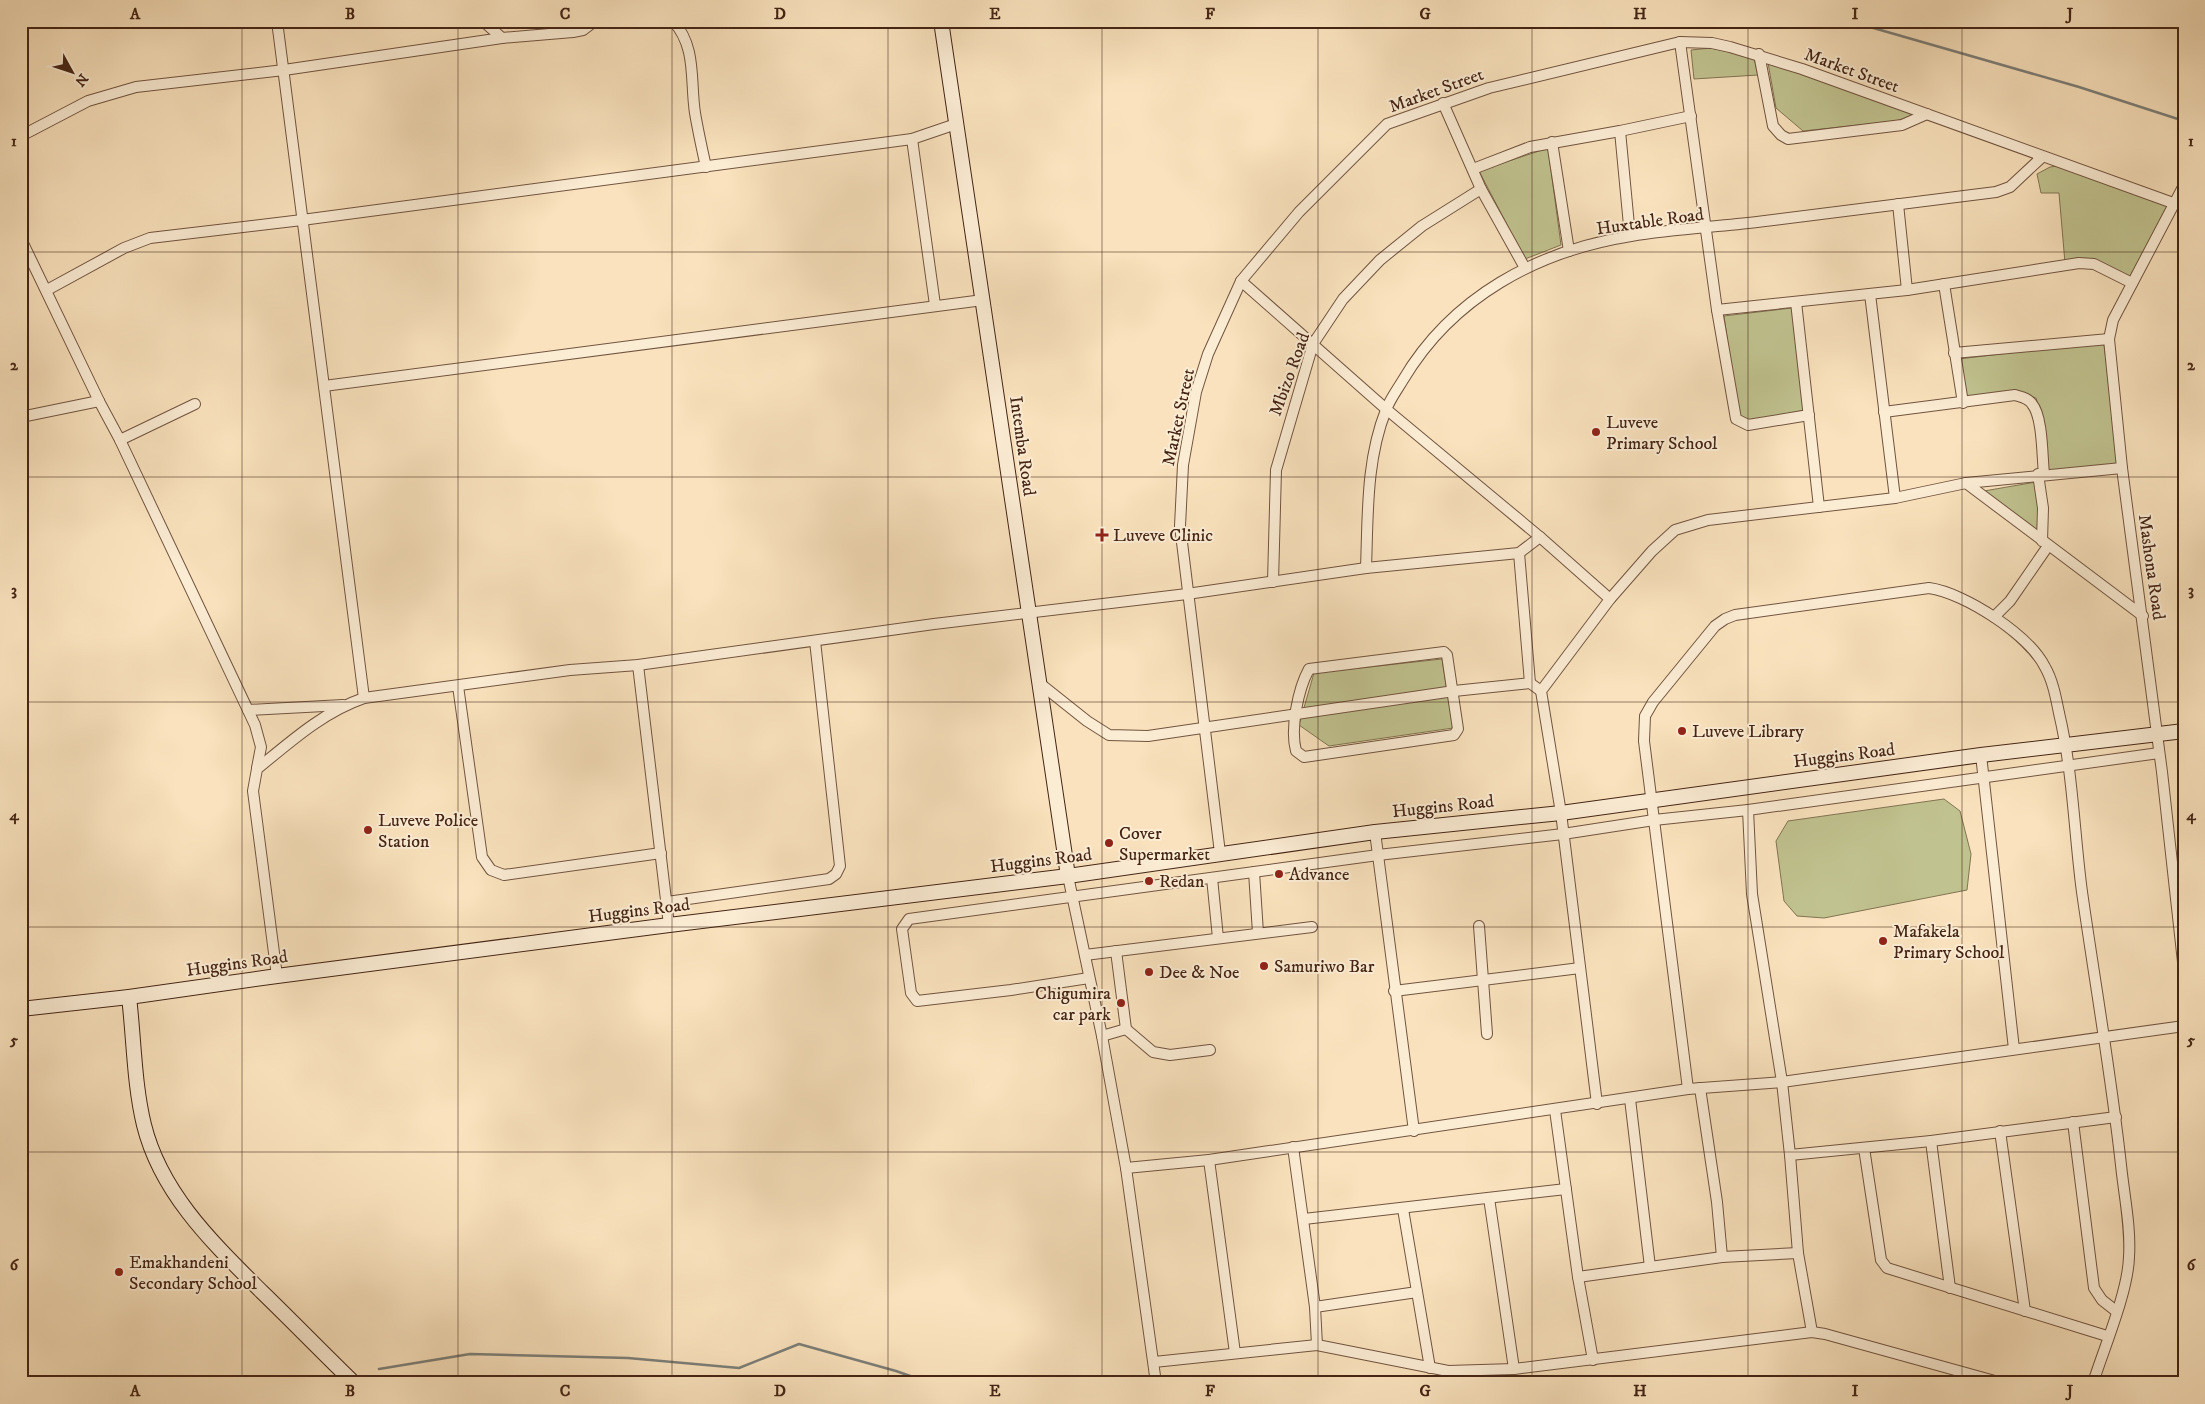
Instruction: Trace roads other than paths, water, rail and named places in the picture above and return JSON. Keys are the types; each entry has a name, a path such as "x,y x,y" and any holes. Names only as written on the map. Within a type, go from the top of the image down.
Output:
{"street":[{"path":"277,21 364,698"},
{"path":"483,21 502,38"},
{"path":"21,136 88,101 136,87 284,70 502,38 573,32 583,30 596,21"},
{"path":"673,21 683,35 688,48 694,86 695,112 706,167"},
{"name":"Intemba Road","path":"941,21 1027,613 1068,876"},
{"path":"1680,42 1717,310 1736,419 1748,425 1809,415"},
{"name":"Market Street","path":"1220,853 1203,728 1180,526 1183,465 1196,392 1208,354 1241,281 1299,212 1387,124 1516,80 1680,42 1712,43 1760,54 2173,203"},
{"path":"1760,54 1773,126 1781,135 1788,139 1902,125 1927,114"},
{"path":"1443,104 1481,189 1524,268"},
{"path":"1473,169 1530,147 1691,116"},
{"path":"47,290 124,248 150,238 302,220 912,139 956,124"},
{"path":"1620,131 1630,236"},
{"path":"912,139 936,305"},
{"path":"1552,142 1569,251"},
{"name":"Huxtable Road","path":"1366,568 1369,482 1372,458 1386,409 1416,359 1434,336 1474,299 1524,268 1569,251 1630,236 1707,228 2002,190 2016,182 2042,157"},
{"name":"Mashona Road","path":"2184,185 2113,320 2109,340 2122,468 2159,753 2184,971"},
{"name":"Mbizo Road","path":"1273,582 1276,470 1313,344 1343,299 1380,260 1422,226 1481,189"},
{"path":"1898,204 1907,290"},
{"path":"21,239 99,401 120,440 255,725 261,747 253,791 277,976"},
{"path":"1717,310 1907,290 2079,263 2094,264 2132,283"},
{"path":"1241,281 1386,409 1540,537 1610,599"},
{"path":"1944,284 1963,403"},
{"path":"1870,294 1895,498"},
{"path":"324,386 983,300"},
{"path":"1796,302 1819,507"},
{"path":"1954,353 2109,340"},
{"path":"1884,412 2015,395 2024,397 2031,402 2039,420 2045,543 2010,601 1994,617"},
{"path":"21,417 99,401"},
{"path":"120,440 196,404"},
{"path":"1541,691 1610,599 1652,551 1675,530 1684,526 1708,520 1895,498 1966,483 2041,474 2122,468"},
{"path":"1966,483 2142,616"},
{"path":"257,768 309,728 344,705 364,698 570,670 638,665 858,634 1187,594 1366,568 1520,553 1540,537"},
{"path":"1520,553 1530,683"},
{"path":"1688,1089 1644,741 1645,716 1653,702 1690,656 1715,626 1725,619 1744,614 1929,588 1944,590 1961,597 1994,617 2034,651 2041,660 2055,694 2066,744 2082,889 2116,1117 2129,1258 2116,1311 2093,1383"},
{"path":"667,902 829,879 836,874 840,866 815,641"},
{"path":"1444,652 1447,655 1454,691 1458,729 1454,735 1304,756 1296,751 1295,715 1304,680 1309,670 1314,668 1444,652"},
{"path":"638,665 669,925"},
{"path":"1038,682 1087,721 1109,735 1148,736 1454,691 1530,683 1541,691 1564,834 1597,1104"},
{"path":"458,686 482,857 491,870 504,875 661,853"},
{"path":"248,710 344,705"},
{"name":"Huggins Road","path":"21,1008 130,997 669,925 1068,876 1375,832 1561,813 1981,755 2184,730"},
{"path":"1089,978 1011,990 917,1001 911,993 902,929 906,921 1254,872 1378,855 1564,834 1654,820 1748,810 2159,753"},
{"path":"1981,755 2014,1049"},
{"path":"1748,810 1752,894 1782,1082 1798,1253 1812,1332"},
{"path":"1375,832 1394,991 1414,1131"},
{"path":"1254,872 1258,933"},
{"path":"1068,876 1102,1036 1126,1168 1156,1383"},
{"path":"1212,878 1218,938"},
{"path":"1479,926 1487,1034"},
{"path":"1085,955 1312,927"},
{"path":"1116,951 1126,1029 1153,1052 1170,1055 1210,1050"},
{"path":"1394,991 1580,968"},
{"path":"130,997 140,1107 144,1126 160,1170 178,1199 206,1236 354,1383"},
{"path":"1126,1168 1209,1160 1688,1089 1782,1082 2184,1026"},
{"path":"1102,1036 1126,1029"},
{"path":"1700,1088 1717,1202 1722,1257"},
{"path":"1630,1099 1650,1267"},
{"path":"1555,1110 1578,1277 1593,1360"},
{"path":"1790,1155 1931,1142 2000,1131 2116,1117"},
{"path":"2073,1122 2094,1288 2102,1300 2116,1311"},
{"path":"2000,1131 2025,1311"},
{"path":"1931,1142 1950,1288"},
{"path":"1293,1147 1315,1307 1317,1345"},
{"path":"1864,1148 1883,1265 1895,1271 2107,1336"},
{"path":"1209,1160 1234,1353"},
{"path":"1304,1219 1566,1189"},
{"path":"1489,1198 1514,1369"},
{"path":"1403,1209 1430,1368"},
{"path":"1578,1277 1722,1257 1798,1253"},
{"path":"1315,1307 1417,1292"},
{"path":"1154,1362 1317,1345 1430,1368 1465,1371 1514,1369 1812,1332 2002,1383"}],"waterway":[{"path":"1864,21 1870,27 2079,87 2184,121"},
{"path":"379,1369 470,1354 628,1358 739,1368 799,1344 896,1371 930,1383"}],"place":[{"name":"Luveve Primary School","path":"1596,432"},
{"name":"Luveve Clinic","path":"1102,535"},
{"name":"Luveve Library","path":"1682,731"},
{"name":"Luveve Police Station","path":"368,830"},
{"name":"Cover Supermarket","path":"1109,843"},
{"name":"Advance","path":"1279,874"},
{"name":"Redan","path":"1149,881"},
{"name":"Mafakela Primary School","path":"1883,941"},
{"name":"Samuriwo Bar","path":"1264,966"},
{"name":"Dee & Noe","path":"1149,972"},
{"name":"Chigumira car park","path":"1121,1003"},
{"name":"Emakhandeni Secondary School","path":"119,1272"}]}
